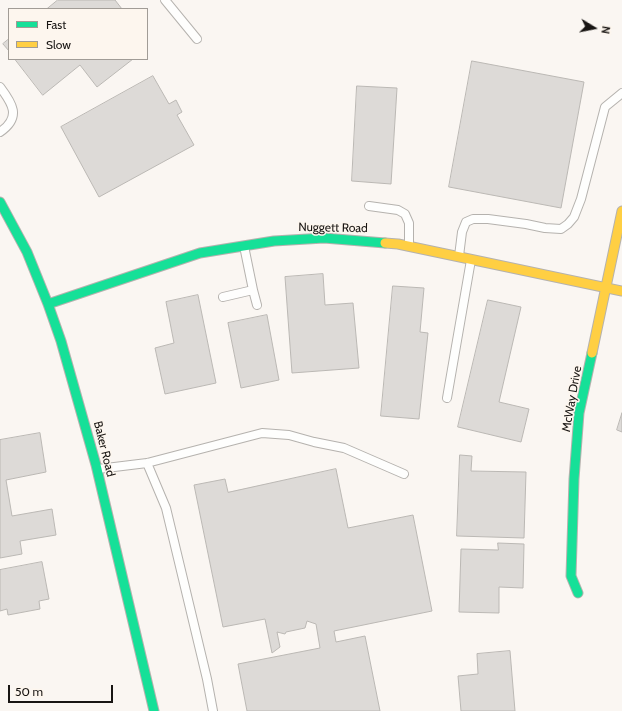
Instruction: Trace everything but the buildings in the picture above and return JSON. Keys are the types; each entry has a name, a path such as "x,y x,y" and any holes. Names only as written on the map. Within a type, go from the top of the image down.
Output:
{"street":[{"name":"Baker Road","path":"0,202 27,252 61,341 97,469 154,711"},
{"name":"McWay Drive","path":"578,593 571,576 574,479 579,421 622,211"},
{"name":"Nuggett Road","path":"48,304 200,253 274,240 324,238 362,240 408,246 622,291"}],"lane":[{"path":"165,0 197,39"},
{"path":"0,87 9,99 14,110 12,119 0,132"},
{"path":"458,256 462,232 466,222 473,219 506,221 562,229 568,224 574,217 584,186 605,107 622,93"},
{"path":"369,206 398,210 405,214 409,222 408,246"},
{"path":"244,245 256,305"},
{"path":"447,398 471,259"},
{"path":"224,297 253,290"},
{"path":"97,469 147,463 262,433 289,435 344,448 404,474"},
{"path":"147,463 166,508 208,679 213,711"}],"traffic: fast":[{"path":"0,202 27,252 61,341 96,465 154,711"},
{"path":"48,304 200,253 274,241 324,238 385,243"},
{"path":"578,593 571,576 574,479 579,413 592,353"}],"traffic: slow":[{"path":"592,353 622,211"},
{"path":"385,243 398,244 622,291"}]}
